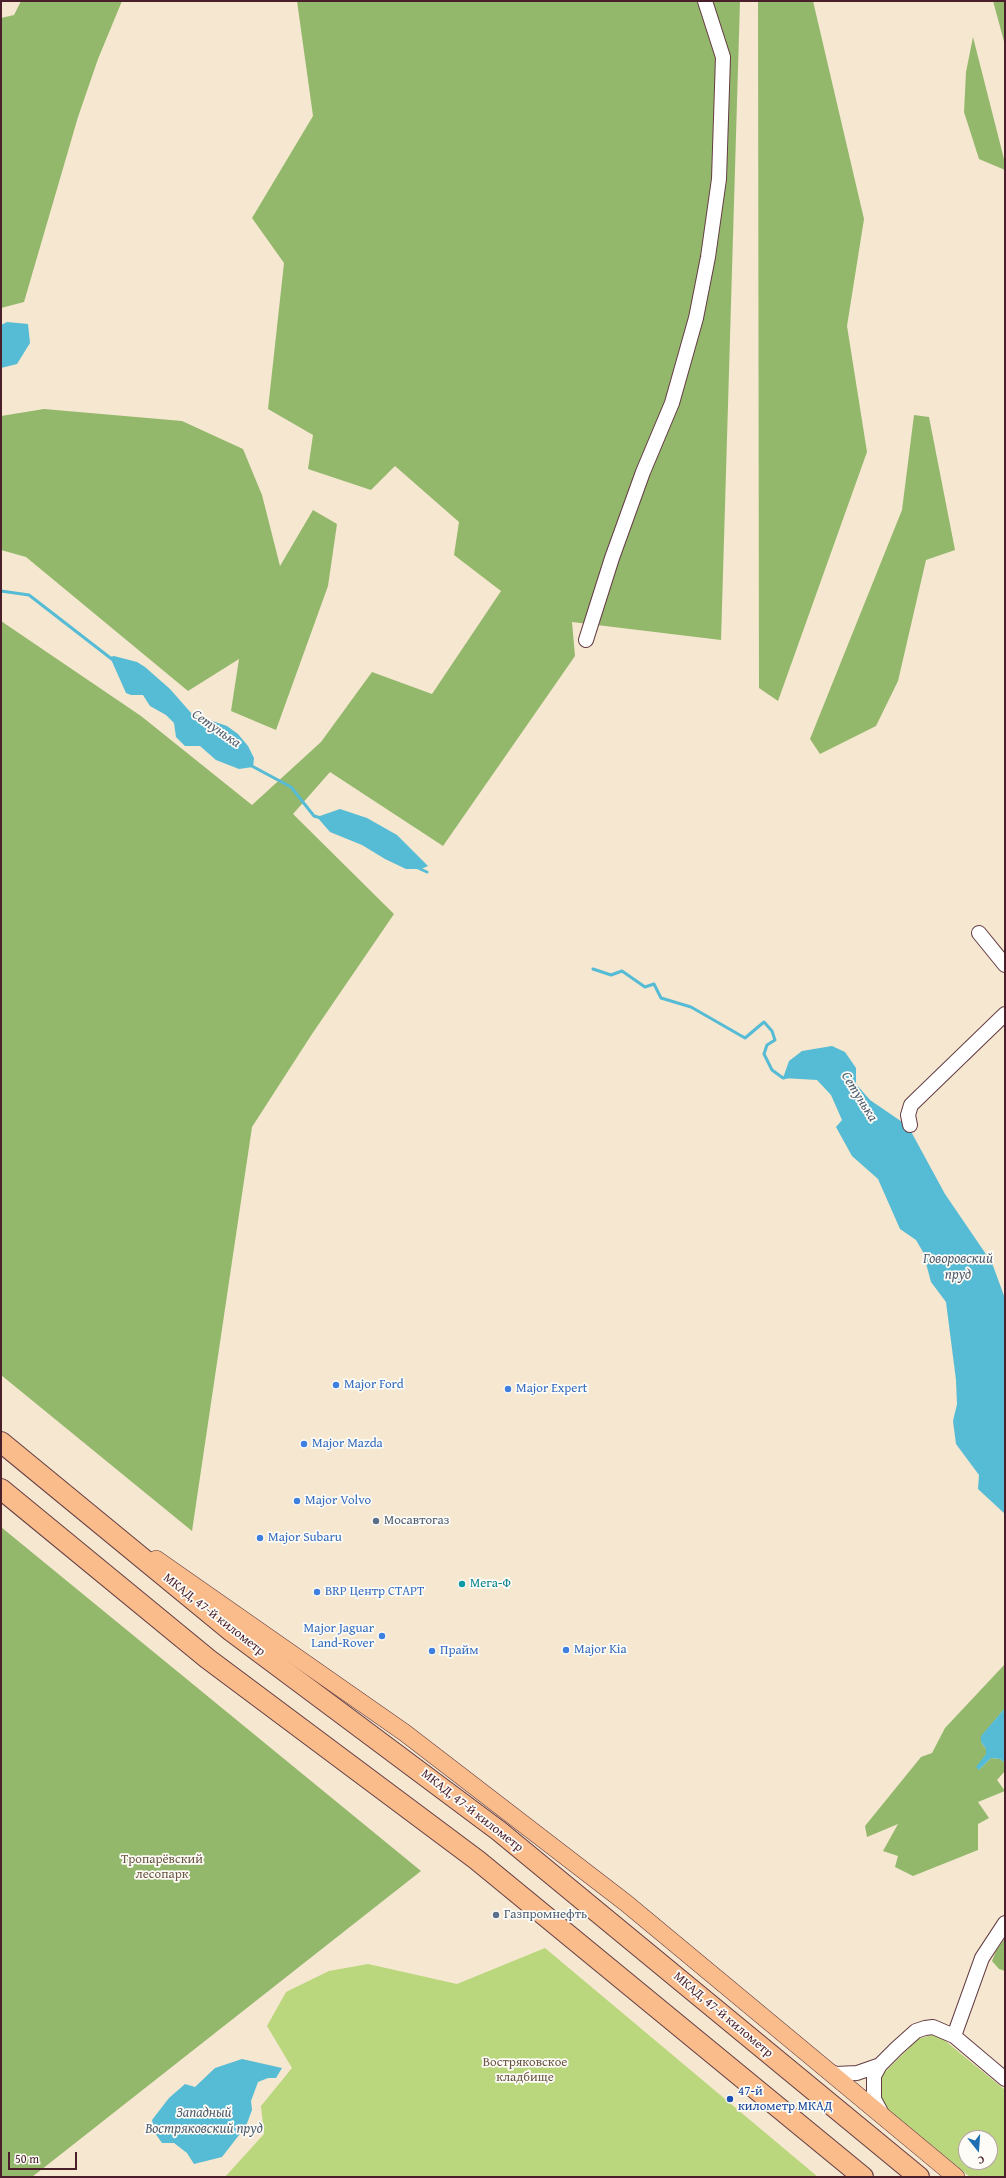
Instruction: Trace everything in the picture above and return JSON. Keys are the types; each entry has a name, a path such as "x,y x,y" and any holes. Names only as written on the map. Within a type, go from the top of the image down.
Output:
{"highway":[{"name":"МКАД, 47-й километр","path":"1,1442 231,1631 505,1836 919,2177"},
{"path":"1,1489 208,1659 477,1860 863,2177"}],"main road":[{"path":"92,1517 201,1589 405,1733 626,1903 956,2177"}],"street":[{"path":"586,640 612,558 642,472 672,403 696,318 708,258 719,179 723,57 705,1"},
{"path":"979,933 1005,964"},
{"path":"910,1125 908,1115 911,1105 1005,1014"},
{"path":"954,2036 982,1958 1005,1923"},
{"path":"884,2117 874,2099 874,2076 880,2065 916,2031 925,2028 933,2027 954,2036 1005,2079"},
{"path":"826,2070 836,2074 851,2074 869,2070 880,2065"}],"green space":[{"path":"21,1 122,1 98,59 78,117 24,302 1,308 1,18 14,15"},
{"path":"297,1 740,1 721,640 572,622 575,656 443,846 330,772 293,814 394,914 312,1034 252,1127 192,1531 1,1375 1,621 141,716 252,805 321,742 372,672 432,694 501,591 454,555 459,522 395,466 371,490 308,469 313,435 268,409 284,263 252,218 313,116"},
{"path":"758,1 813,1 864,219 847,326 867,452 778,701 759,688"},
{"path":"993,1 1005,1 1005,45"},
{"path":"973,37 1005,163 1005,170 979,159 964,112 966,72"},
{"path":"44,409 182,421 243,449 262,495 280,566 313,510 337,524 328,586 276,730 231,711 239,659 188,691 26,557 1,550 1,416"},
{"path":"914,415 929,417 955,550 926,560 898,681 876,726 820,754 810,739 902,510"},
{"name":"Тропарёвский лесопарк","path":"1,1527 421,1871 32,2177 1,2177"},
{"path":"1005,1664 1005,1708 982,1736 981,1742 986,1749 986,1754 979,1770 991,1758 1000,1759 1005,1763 1005,1771 997,1780 1005,1791 978,1802 989,1818 978,1824 978,1850 913,1876 895,1867 898,1856 883,1851 898,1824 867,1837 865,1826 921,1757 932,1753 945,1728"},
{"path":"1005,1938 1005,1971 999,1969 992,1961 996,1951"},
{"name":"Востряковское кладбище","path":"545,1948 818,2177 225,2177 264,2134 261,2106 292,2068 267,2026 286,1992 329,1971 368,1964 457,1984"},
{"path":"932,2035 943,2039 1005,2090 1005,2177 970,2177 962,2170 998,2170 998,2130 958,2130 958,2167 889,2110 880,2100 880,2080 884,2073 918,2039"}],"water":[{"path":"7,322 28,324 30,343 17,364 1,368 1,325"},
{"path":"114,656 137,662 145,667 170,689 192,714 227,726 238,734 248,746 254,758 253,767 239,769 216,760 200,746 185,746 176,737 174,723 166,715 150,706 143,695 131,695 126,693 110,657"},
{"path":"340,809 367,818 397,835 428,866 421,869 406,869 385,859 362,845 330,832 317,817"},
{"name":"Говоровский пруд","path":"832,1046 845,1052 856,1068 856,1084 870,1100 908,1126 945,1194 992,1263 1005,1299 1005,1514 978,1489 979,1475 956,1444 953,1421 957,1404 956,1380 946,1302 931,1282 923,1252 916,1240 900,1229 878,1179 852,1156 836,1127 842,1120 831,1095 817,1080 783,1078 789,1061 802,1051"},
{"path":"1005,1708 1005,1763 1000,1759 991,1758 979,1770 976,1767 986,1754 986,1749 981,1742 981,1736"},
{"name":"Западный Востряковский пруд","path":"242,2059 282,2068 276,2078 268,2078 258,2082 251,2101 252,2110 246,2126 222,2157 194,2164 187,2153 174,2143 162,2143 155,2133 152,2120 169,2098 185,2084 195,2087 215,2068"}],"waterway":[{"name":"Сетунька","path":"1,591 29,595 113,660"},
{"name":"Сетунька","path":"250,765 291,787 314,816 321,818"},
{"name":"Сетунька","path":"418,868 427,872"},
{"name":"Сетунька","path":"593,969 611,975 622,971 645,987 654,984 661,998 691,1007 745,1038 764,1022 772,1031 775,1040 767,1045 764,1054 772,1070 783,1078 787,1077"}],"place":[{"name":"Major Ford","path":"336,1385"},
{"name":"Major Expert","path":"508,1389"},
{"name":"Major Mazda","path":"304,1444"},
{"name":"Major Volvo","path":"297,1501"},
{"name":"Мосавтогаз","path":"376,1521"},
{"name":"Major Subaru","path":"260,1538"},
{"name":"Мега-Ф","path":"462,1584"},
{"name":"BRP Центр СТАРТ","path":"317,1592"},
{"name":"Major Jaguar Land-Rover","path":"382,1636"},
{"name":"Major Kia","path":"566,1650"},
{"name":"Прайм","path":"432,1651"},
{"name":"Газпромнефть","path":"496,1915"},
{"name":"47-й километр МКАД","path":"730,2099"}]}
